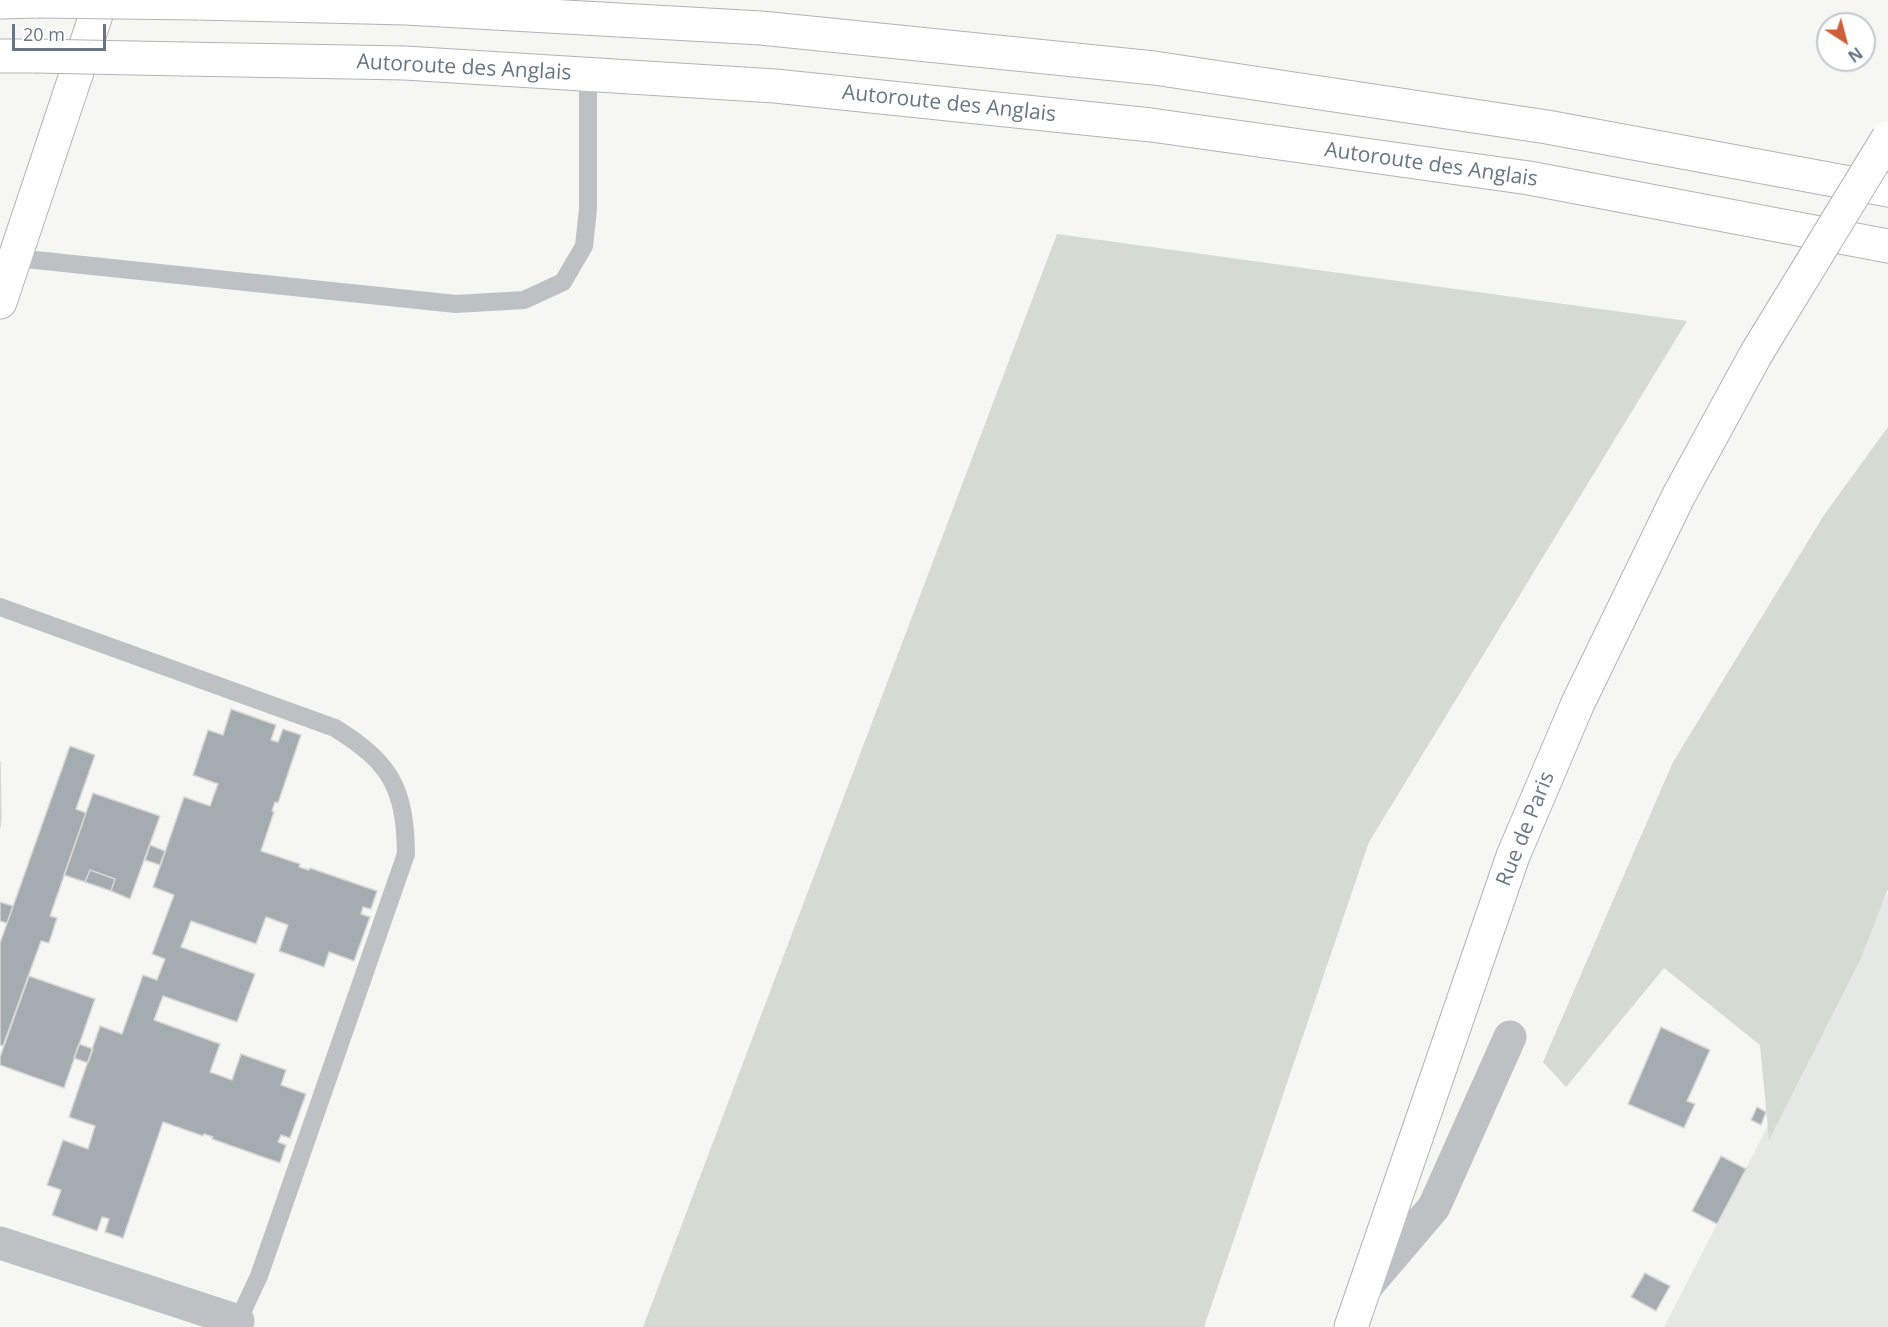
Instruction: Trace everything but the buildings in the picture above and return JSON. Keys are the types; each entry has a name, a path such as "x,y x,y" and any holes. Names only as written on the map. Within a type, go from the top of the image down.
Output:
{"main road":[{"path":"0,302 101,0"},
{"path":"0,2 606,9 1154,68 1547,126 1888,190"},
{"name":"Autoroute des Anglais","path":"0,56 405,63 775,86 1151,125 1529,178 1888,246"},
{"name":"Rue de Paris","path":"1351,1327 1513,856 1578,703 1668,517 1756,354 1888,138"}],"street":[{"path":"1365,1288 1434,1207 1510,1037"},
{"path":"0,1243 238,1321"}],"lane":[{"path":"16,258 456,304 524,300 563,282 584,246 588,208 588,74"},
{"path":"0,608 335,728 385,766 396,790 406,822 406,854 259,1276 238,1321"}],"shaded area":[{"path":"1057,234 1687,321 1369,842 1204,1327 643,1327"},
{"path":"1888,427 1888,889 1860,960 1769,1140 1760,1045 1664,968 1566,1087 1543,1062 1673,762 1824,515"},
{"path":"1888,893 1888,1327 1664,1327"}]}
